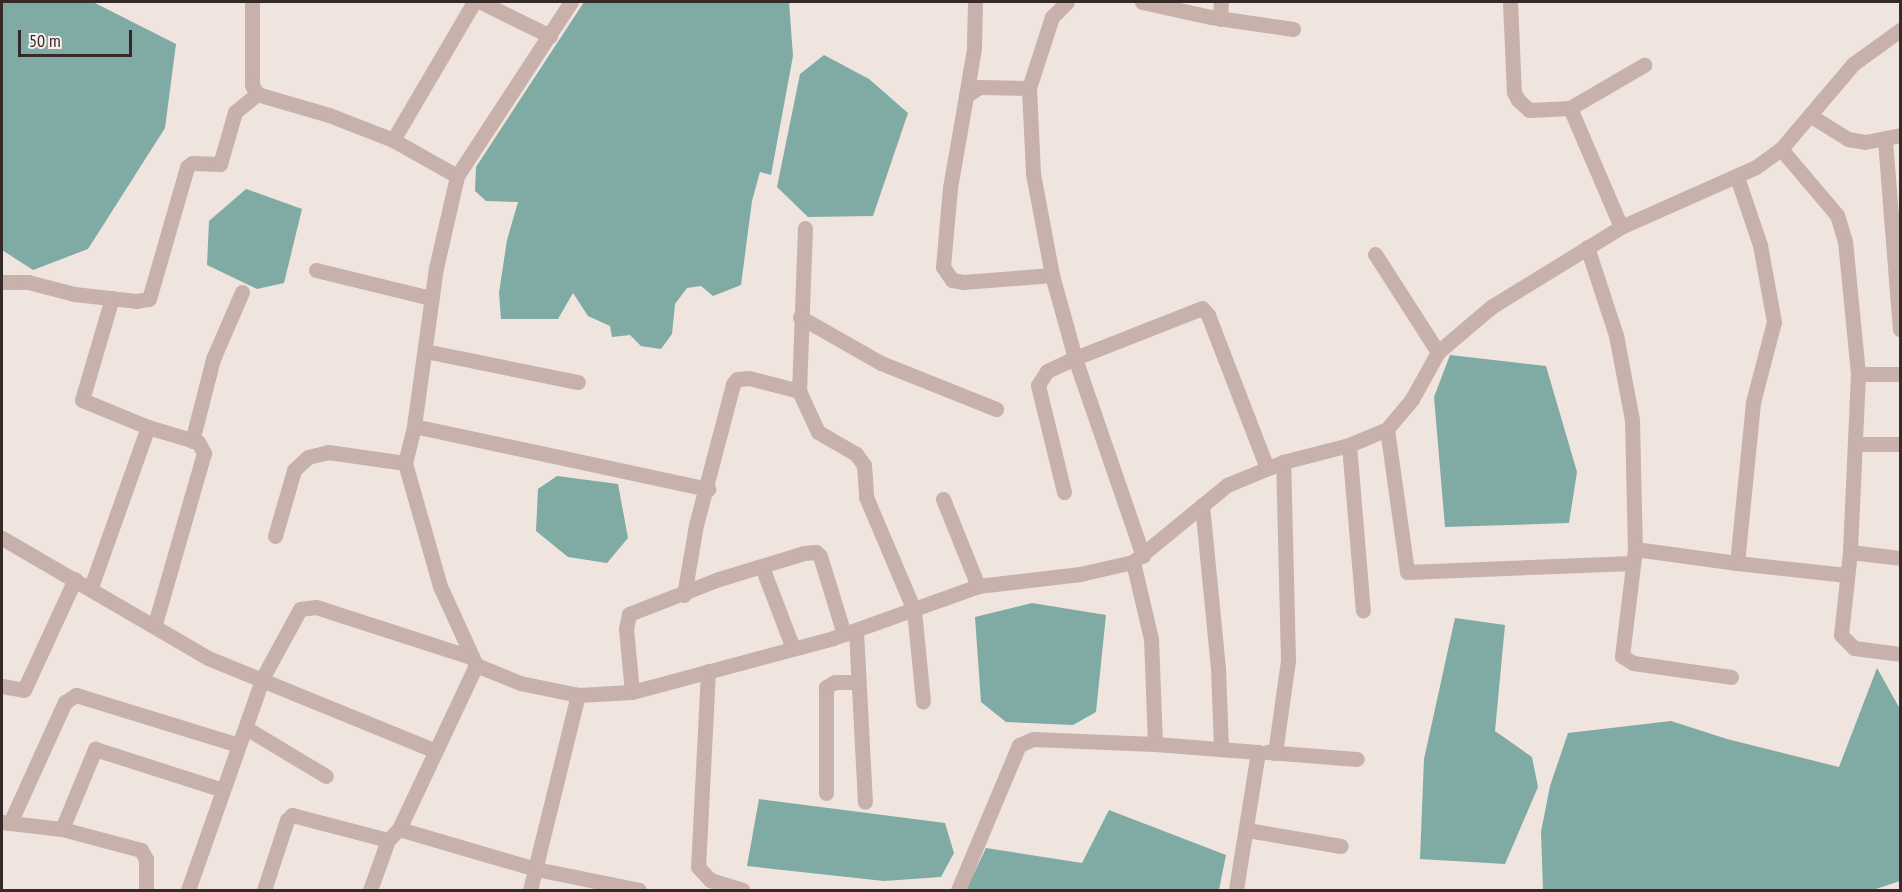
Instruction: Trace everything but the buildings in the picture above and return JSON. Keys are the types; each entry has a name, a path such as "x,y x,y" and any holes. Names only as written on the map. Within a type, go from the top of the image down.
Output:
{"street":[{"path":"252,2 252,85 257,94 329,115 393,140 457,176"},
{"path":"393,140 474,2"},
{"path":"481,2 550,36"},
{"path":"370,891 388,840 399,829 474,661 440,586 405,463 414,426 431,298 457,176 571,2"},
{"path":"975,2 974,48 944,242 945,274 952,280 963,282 1052,275"},
{"path":"1067,2 1052,17 1029,88 1032,164 1052,275 1075,358 1138,559 1151,639 1155,744"},
{"path":"1142,2 1220,19 1293,29"},
{"path":"1220,19 1221,2"},
{"path":"1510,2 1514,92 1518,100 1529,110 1570,108 1644,65"},
{"path":"188,891 264,677 294,617 307,606 474,661 520,683 578,695 632,692 850,633 978,586 1080,574 1138,559 1227,485 1283,462 1349,445 1387,429 1412,399 1438,352 1491,307 1621,227 1737,177 1781,149 1853,64 1900,30"},
{"path":"966,96 970,89 979,87 1029,88"},
{"path":"2,282 28,282 74,294 149,299 187,167 192,163 220,164 235,112 257,94"},
{"path":"1570,108 1621,227"},
{"path":"1811,116 1848,139 1885,140 1900,135"},
{"path":"1885,140 1900,328"},
{"path":"1781,149 1829,203 1842,227 1858,374 1850,552 1842,635 1854,648 1900,654"},
{"path":"1737,177 1760,245 1774,322 1753,402 1737,563"},
{"path":"805,228 799,391 818,432 861,459 866,497 914,610 923,702"},
{"path":"1587,247 1616,334 1632,420 1634,556 1622,656 1626,660 1731,677"},
{"path":"1375,254 1438,352"},
{"path":"316,270 431,298"},
{"path":"192,441 213,359 242,292"},
{"path":"112,298 82,400 148,427 192,441 202,447 204,453 155,624"},
{"path":"1064,492 1038,385 1047,371 1202,308 1208,315 1267,468"},
{"path":"800,318 881,363 996,409"},
{"path":"424,351 578,382"},
{"path":"1858,374 1900,374"},
{"path":"684,595 696,525 708,489 737,379 748,378 799,391"},
{"path":"414,426 708,489"},
{"path":"91,588 148,427"},
{"path":"1387,429 1401,547 1407,572 1634,556 1737,563 1846,575"},
{"path":"1856,444 1900,444"},
{"path":"1349,445 1364,610"},
{"path":"275,536 294,470 308,457 328,452 405,463"},
{"path":"1275,753 1288,660 1283,462"},
{"path":"943,499 978,586"},
{"path":"1202,505 1218,667 1221,749"},
{"path":"3,545 75,579 155,624 208,658 264,677 434,750"},
{"path":"632,692 626,629 629,614 684,595 718,579 816,552 850,633 858,682 865,802"},
{"path":"1850,552 1900,558"},
{"path":"762,567 793,648"},
{"path":"2,686 24,690 75,579"},
{"path":"708,671 698,867 710,880 742,891"},
{"path":"826,793 826,687 835,682 858,682"},
{"path":"146,891 146,859 141,850 62,829 6,823 65,702 76,695 239,746"},
{"path":"530,891 578,695"},
{"path":"246,728 326,776"},
{"path":"958,891 1018,745 1033,739 1155,744 1357,759"},
{"path":"62,829 95,749 224,790"},
{"path":"1236,891 1258,752"},
{"path":"264,891 287,820 292,815 388,840"},
{"path":"399,829 536,869 639,891"},
{"path":"1247,830 1341,846"}],"water":[{"path":"2,2 93,2 176,44 165,128 88,249 33,270 2,250"},
{"path":"584,2 789,2 793,56 771,175 760,172 752,201 741,285 713,296 701,286 687,288 675,304 672,334 661,349 641,346 630,335 612,337 610,326 588,316 573,293 558,319 501,319 499,293 507,240 518,202 486,201 475,191 476,167"},
{"path":"824,55 869,79 908,113 873,216 808,217 777,187 800,74"},
{"path":"246,189 302,209 284,283 257,289 207,265 209,221"},
{"path":"1450,355 1546,366 1577,472 1569,523 1445,527 1434,397"},
{"path":"557,476 618,484 628,538 607,563 568,557 536,531 538,489"},
{"path":"1032,603 1106,615 1096,712 1073,725 1006,722 981,702 975,617"},
{"path":"1455,618 1505,625 1495,731 1532,757 1538,787 1505,864 1420,859 1424,759"},
{"path":"1877,668 1900,709 1900,881 1873,890 1543,890 1541,832 1550,786 1568,733 1671,721 1727,739 1839,767"},
{"path":"759,799 945,823 954,853 941,877 884,881 747,866"},
{"path":"1109,810 1226,855 1219,890 966,890 986,848 1082,863"}]}
